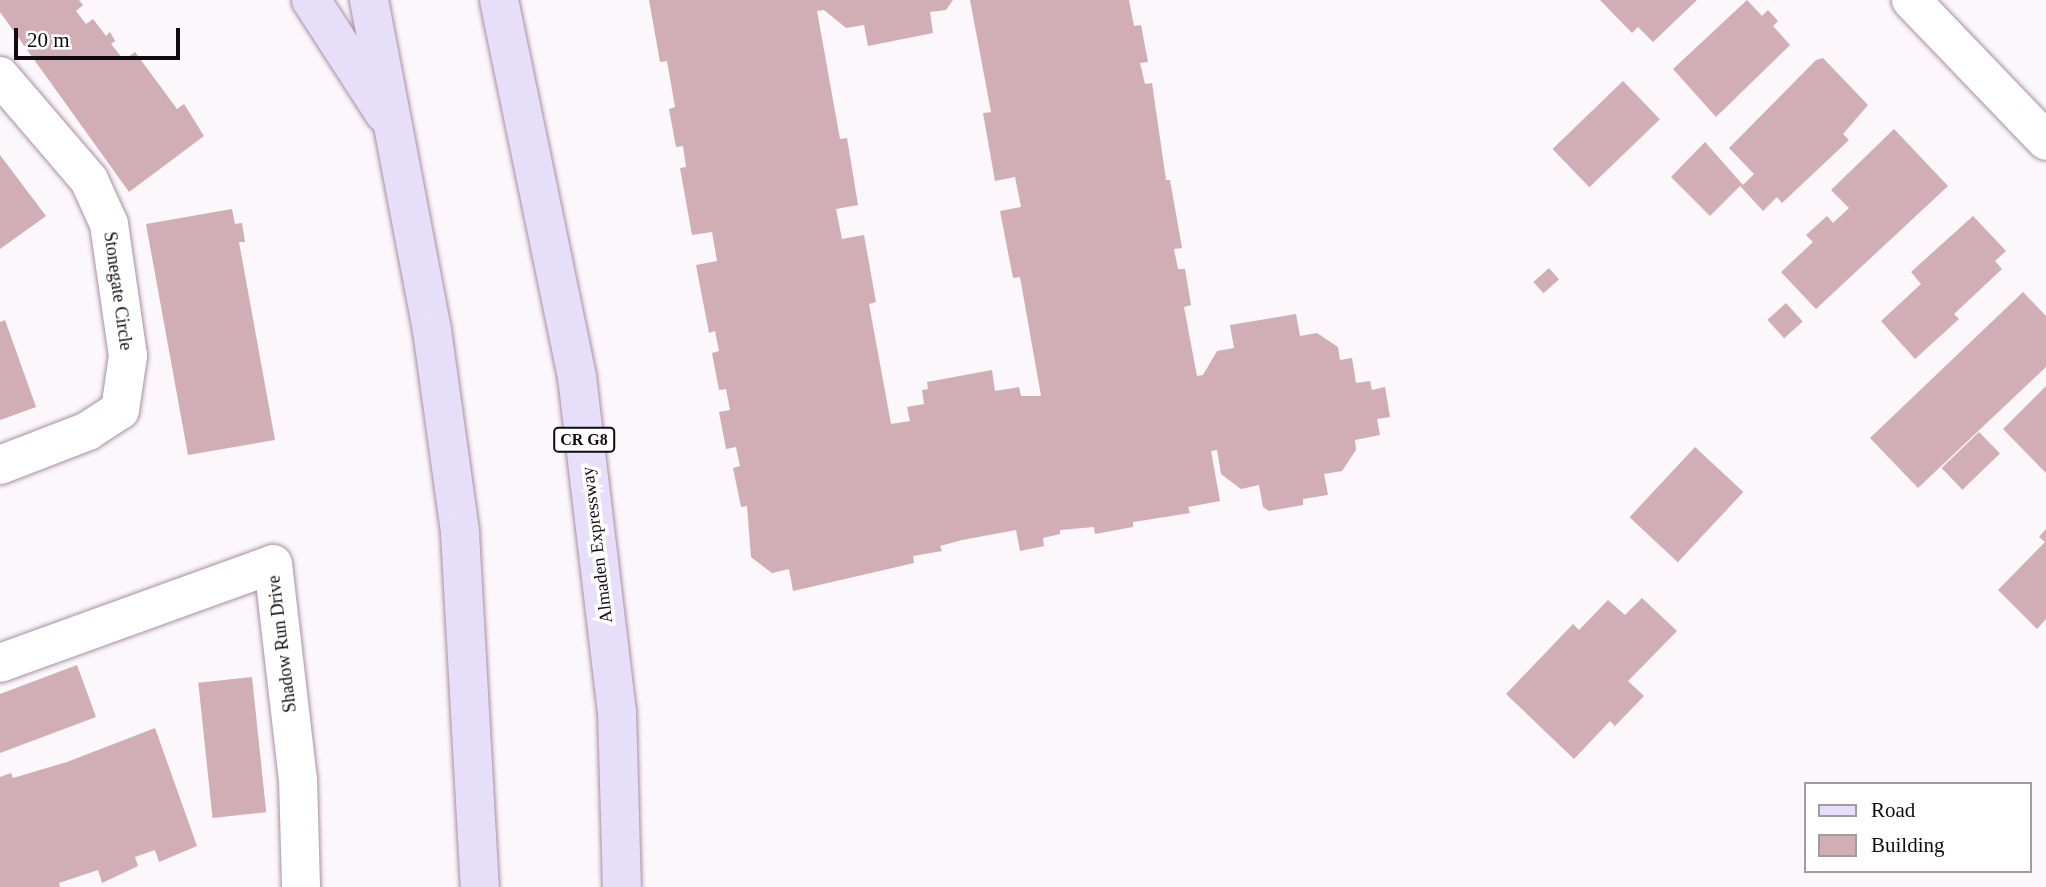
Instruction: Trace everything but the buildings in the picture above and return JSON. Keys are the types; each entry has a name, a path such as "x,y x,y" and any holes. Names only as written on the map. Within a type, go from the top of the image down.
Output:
{"main road":[{"path":"312,0 394,129"},
{"path":"369,0 432,330 460,533 480,887"},
{"name":"Almaden Expressway","path":"499,0 577,377 617,711 622,887"}],"street":[{"path":"1911,0 2046,141"},
{"name":"Stonegate Circle","path":"0,76 89,180 109,224 128,356 120,410 88,431 0,465"},
{"name":"Shadow Run Drive","path":"0,663 273,564 298,779 301,887"}]}
